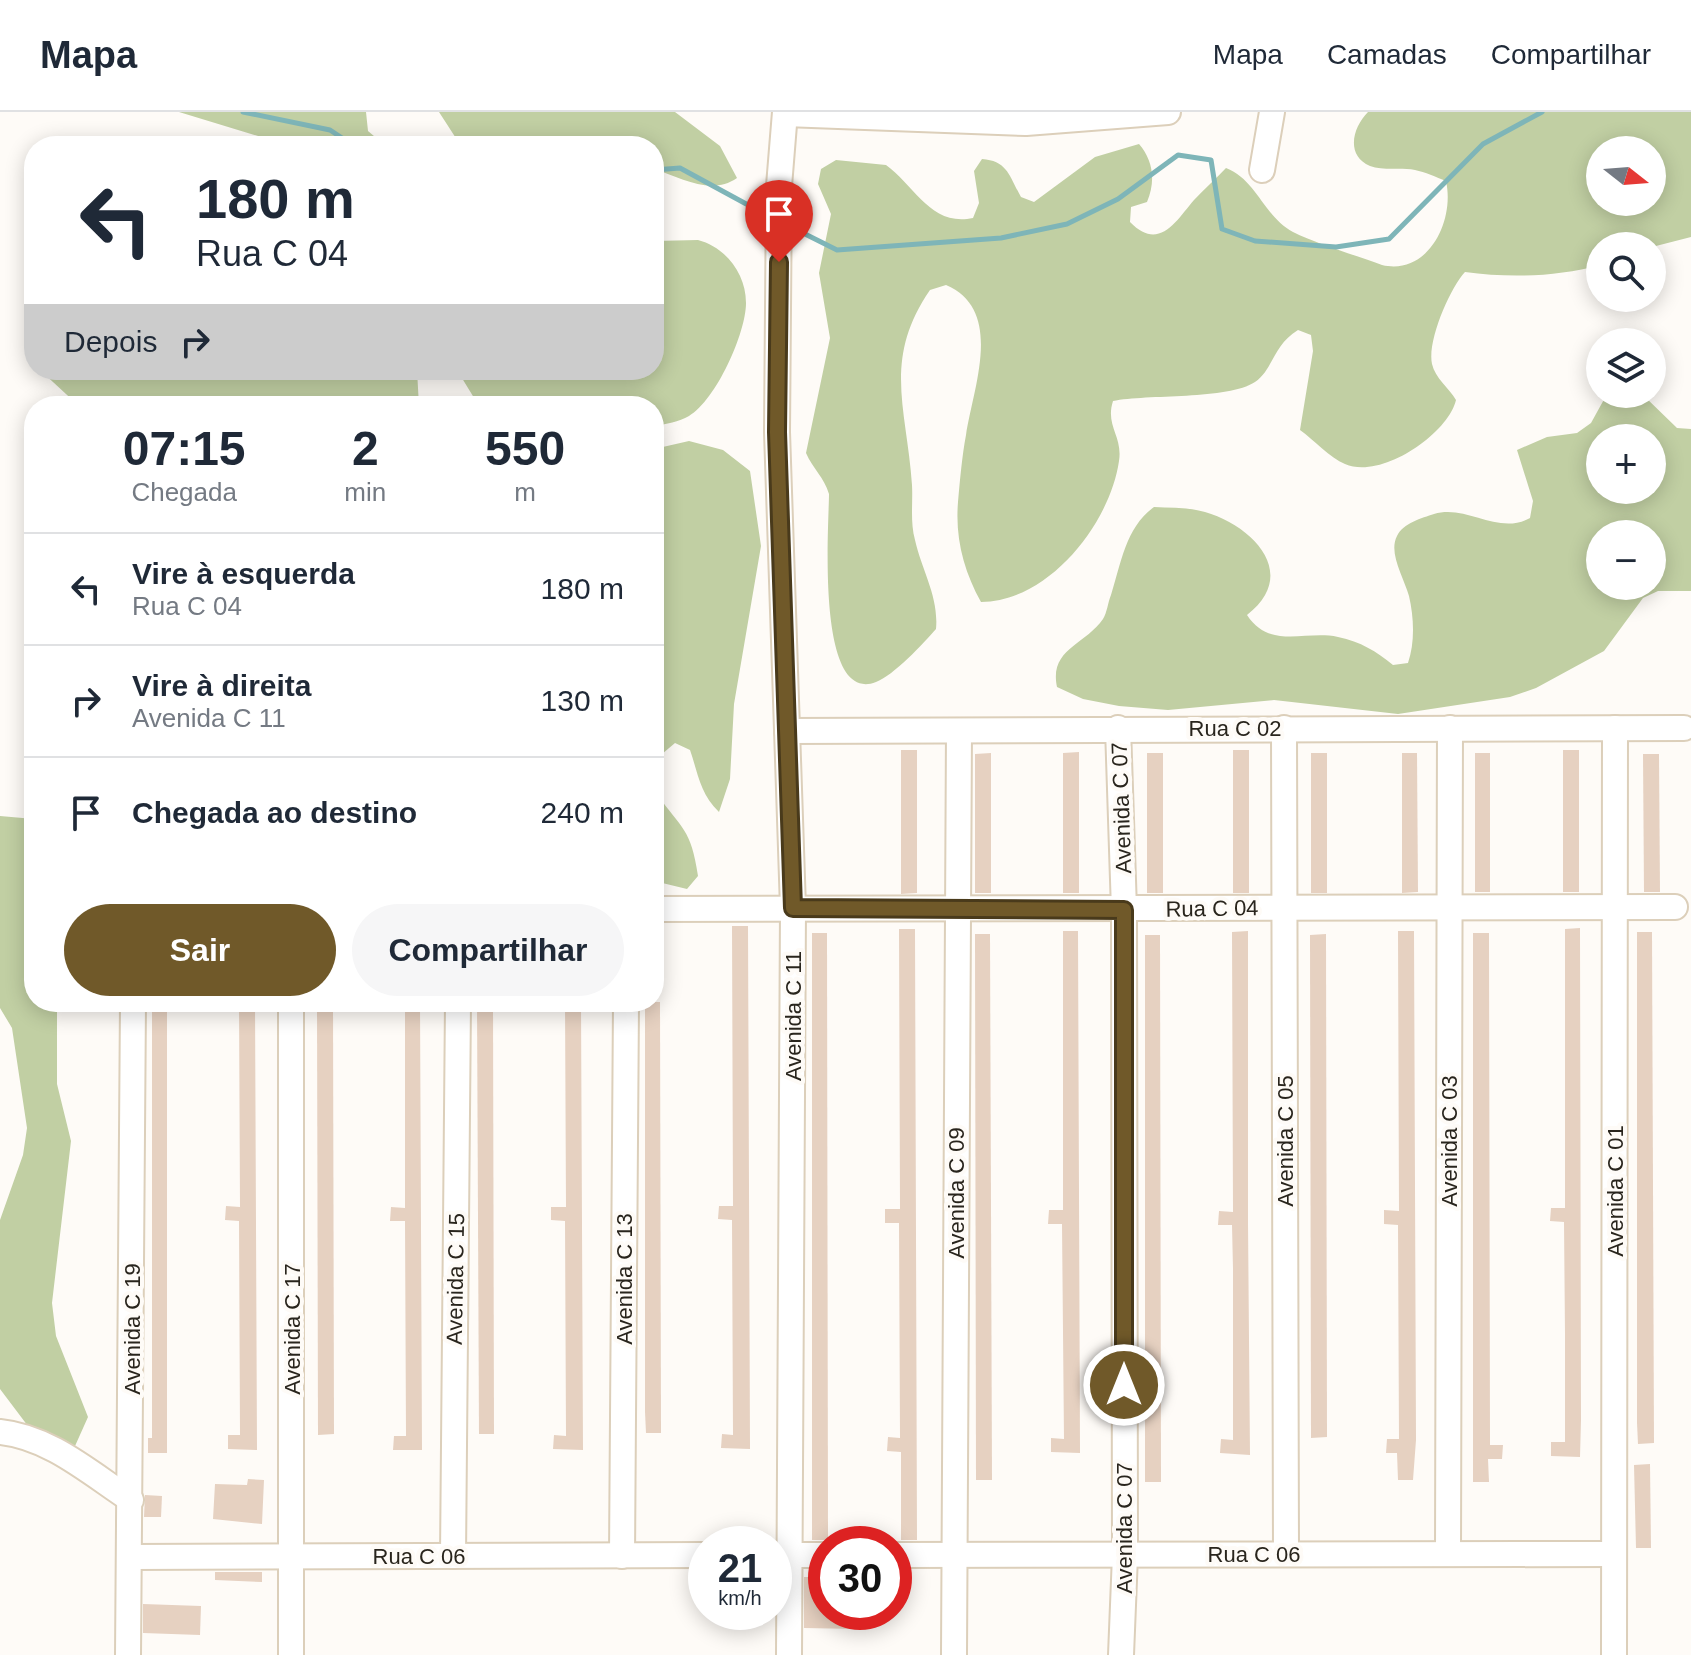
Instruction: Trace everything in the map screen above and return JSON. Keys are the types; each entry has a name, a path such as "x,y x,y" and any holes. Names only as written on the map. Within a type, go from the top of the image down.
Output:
{"street":[{"path":"785,113 1026,123 1168,112"},
{"path":"1262,170 1272,112"},
{"name":"Avenida C 11","path":"783,1526 793,908 777,432 779,186 785,113"},
{"name":"Avenida C 07","path":"1118,728 1124,910 1125,1555 1121,1655"},
{"name":"Avenida C 05","path":"1284,728 1286,1554"},
{"name":"Avenida C 03","path":"1448,1554 1450,728"},
{"name":"Avenida C 01","path":"1614,1655 1615,728"},
{"name":"Rua C 02","path":"787,731 1684,728"},
{"name":"Avenida C 09","path":"954,1655 959,731"},
{"name":"Rua C 04","path":"664,909 1675,907"},
{"name":"Avenida C 19","path":"128,1655 133,1012"},
{"name":"Avenida C 17","path":"291,1012 291,1655"},
{"name":"Avenida C 15","path":"453,1556 458,1012"},
{"name":"Avenida C 13","path":"622,1556 626,1012"},
{"path":"0,1432 29,1438 55,1449 131,1500"},
{"name":"Rua C 06","path":"912,1555 1614,1554"},
{"name":"Rua C 06","path":"131,1557 688,1555"},
{"name":"Avenida C 11","path":"788,1630 789,1655"}],"green space":[{"path":"179,112 366,112 368,131 374,136 258,136"},
{"path":"439,112 675,112 720,146 737,178 727,183 707,185 664,173 664,136 455,136"},
{"path":"1368,112 1691,112 1691,237 1666,243 1666,232 1586,232 1586,268 1516,276 1465,272 1441,315 1431,354 1436,374 1456,400 1440,427 1427,439 1394,460 1376,466 1345,464 1300,430 1313,351 1311,335 1298,330 1283,343 1261,377 1243,388 1113,401 1111,417 1119,445 1119,461 1103,510 1089,533 1052,574 1030,589 1006,599 981,602 962,554 957,516 963,451 981,352 980,331 975,312 964,297 946,285 930,290 915,315 906,339 901,385 912,485 913,533 933,595 936,629 883,679 856,682 843,667 834,641 828,573 829,494 806,453 830,338 819,273 831,214 818,184 821,169 836,160 886,165 935,211 958,219 973,218 979,203 974,171 982,159 1003,166 1021,197 1034,202 1095,157 1139,144 1150,164 1152,179 1147,202 1131,207 1130,222 1140,231 1158,234 1166,230 1226,168 1245,181 1275,217 1293,232 1382,265 1398,266 1413,262 1425,254 1442,228 1448,197 1446,181 1419,171 1386,169 1362,161 1354,148 1358,125"},
{"path":"698,240 708,243 732,263 745,292 745,316 735,348 719,381 699,408 689,416 664,424 664,396 473,396 463,380 664,380 664,241"},
{"path":"51,380 418,380 418,396 68,396"},
{"path":"1599,408 1656,408 1677,428 1691,429 1691,591 1666,591 1666,520 1586,520 1586,600 1642,600 1604,651 1536,688 1510,697 1398,714 1274,700 1168,710 1083,699 1057,687 1058,664 1070,648 1103,619 1131,535 1154,507 1205,512 1239,528 1253,540 1264,553 1270,568 1270,584 1262,599 1247,615 1256,626 1277,635 1338,637 1368,648 1393,665 1408,663 1413,621 1409,596 1394,550 1397,536 1408,524 1446,512 1506,524 1530,518 1533,501 1517,450 1547,437 1577,433 1586,427 1586,504 1666,504 1666,424 1590,424"},
{"path":"689,441 723,450 750,471 761,546 734,704 730,779 719,812 704,791 690,750 675,743 664,752 664,447"},
{"path":"664,803 684,830 692,848 698,876 687,889 664,883"},
{"path":"0,816 24,818 24,1012 57,1012 57,1084 71,1141 52,1303 56,1336 88,1417 71,1455 43,1446 0,1389 0,1220 23,1155 27,1128 12,1028 0,1008"}],"building":[{"path":"901,750 917,750 917,893 901,894"},
{"path":"1233,750 1249,750 1249,893 1233,893"},
{"path":"1563,750 1579,750 1579,892 1563,892"},
{"path":"1079,752 1079,893 1063,893 1063,753"},
{"path":"991,753 991,893 975,893 975,754"},
{"path":"1147,753 1163,753 1163,893 1147,893"},
{"path":"1311,753 1327,753 1327,893 1311,893"},
{"path":"1402,753 1417,753 1418,892 1402,893"},
{"path":"1475,753 1490,753 1490,892 1475,892"},
{"path":"1643,754 1659,754 1660,892 1644,892"},
{"path":"732,926 748,926 750,1449 721,1448 722,1434 733,1435 732,1220 718,1219 719,1206 733,1206"},
{"path":"1580,928 1580,1457 1551,1456 1551,1442 1565,1442 1565,1335 1564,1222 1550,1221 1551,1208 1565,1208 1565,929"},
{"path":"899,929 915,929 917,1540 912,1540 912,1526 901,1526 901,1452 887,1451 888,1437 900,1438 899,1223 885,1223 885,1209 900,1209"},
{"path":"1063,931 1078,931 1080,1453 1051,1452 1051,1438 1064,1439 1062,1224 1048,1224 1049,1210 1063,1210"},
{"path":"1248,931 1250,1455 1220,1453 1221,1439 1233,1440 1233,1269 1232,1225 1218,1225 1219,1211 1233,1212 1232,932"},
{"path":"1398,931 1414,931 1416,1440 1413,1480 1398,1480 1397,1453 1386,1453 1387,1439 1399,1439 1398,1225 1384,1224 1384,1210 1399,1211"},
{"path":"1637,932 1652,932 1654,1443 1638,1444 1637,1423"},
{"path":"812,933 827,933 828,1526 812,1526"},
{"path":"1473,933 1489,933 1490,1445 1503,1445 1502,1459 1488,1459 1489,1482 1473,1482"},
{"path":"975,934 990,934 992,1480 976,1480"},
{"path":"1326,934 1327,1437 1311,1438 1310,935"},
{"path":"1145,935 1160,935 1161,1482 1145,1482"},
{"path":"152,1012 167,1012 167,1453 148,1453 148,1438 152,1438"},
{"path":"239,1012 255,1012 257,1450 228,1449 228,1435 240,1435 239,1221 225,1220 226,1206 240,1207"},
{"path":"317,1012 333,1012 334,1434 318,1435"},
{"path":"405,1012 420,1012 422,1450 393,1450 394,1436 406,1436 405,1221 390,1221 391,1207 405,1208"},
{"path":"477,1012 493,1012 494,1434 479,1434"},
{"path":"565,1012 581,1012 583,1450 553,1449 554,1435 566,1436 565,1221 551,1220 551,1207 566,1207"},
{"path":"645,1012 660,1012 661,1433 646,1433"},
{"path":"1650,1464 1651,1548 1636,1548 1634,1465"},
{"path":"248,1479 264,1480 262,1524 213,1519 215,1484 247,1485"},
{"path":"145,1495 162,1496 161,1517 144,1517"},
{"path":"215,1572 262,1572 262,1582 215,1580"},
{"path":"804,1577 808,1577 808,1628 804,1628"},
{"path":"143,1604 201,1606 200,1635 143,1633"}],"waterway":[{"path":"243,112 330,130 339,136"},
{"path":"785,224 837,250 1001,238 1067,224 1118,199 1178,155 1211,160 1222,229 1255,241 1336,247 1389,239 1483,144 1542,112"},
{"path":"664,169 680,168 772,218"}],"route":[{"path":"779,262 777,432 793,908 1124,910 1124,1385"}]}
